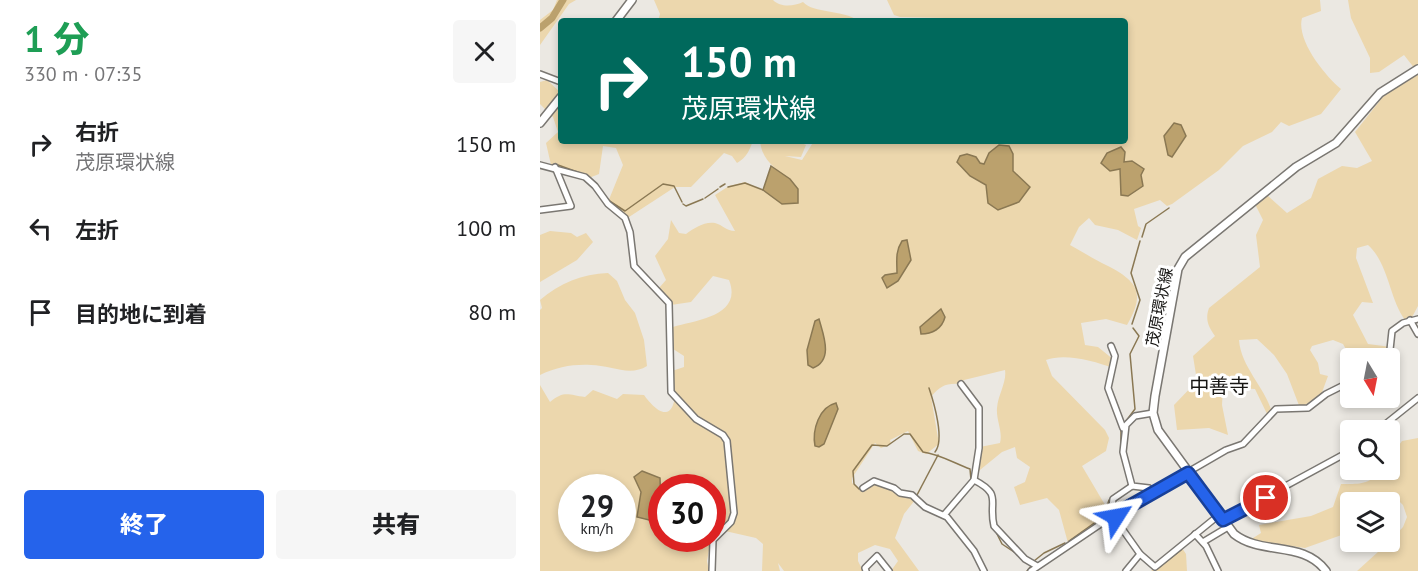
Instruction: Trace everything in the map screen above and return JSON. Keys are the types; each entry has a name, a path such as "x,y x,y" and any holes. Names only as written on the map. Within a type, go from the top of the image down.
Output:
{"main road":[{"path":"618,18 632,0"},
{"name":"茂原環状線","path":"1153,413 1178,269 1185,257 1296,167 1336,143 1380,93 1418,69"},
{"path":"540,123 558,101"},
{"path":"1153,413 1158,430 1221,518 1241,540 1306,553 1326,571"}],"street":[{"path":"540,74 558,81"},
{"path":"540,165 555,167 585,177 625,218 630,232 634,266 669,303 671,392 696,418 723,435 727,441 734,513 731,522 713,540 712,571"},
{"path":"540,210 571,206 555,167"},
{"path":"1390,348 1392,331 1410,320 1418,319"},
{"path":"1410,320 1418,334"},
{"path":"1111,346 1115,356 1107,387 1124,428 1123,452 1132,486"},
{"path":"944,515 974,480 979,448 979,412 961,384"},
{"path":"1031,571 1114,515 1226,450 1243,444 1276,409 1308,408 1326,394 1340,387"},
{"path":"1390,420 1418,398"},
{"path":"1124,428 1135,416 1153,413"},
{"path":"1154,493 1149,488 1132,486 1118,494 1110,503 1111,513 1140,554 1155,567 1195,534 1221,518 1340,456"},
{"path":"974,480 988,488 993,497 994,526 1025,559 1038,566"},
{"path":"863,488 874,481 894,488 900,493 912,495 925,507 944,515 968,542 984,571"},
{"path":"1203,542 1228,527"},
{"path":"1195,534 1203,542 1218,571"},
{"path":"1126,571 1140,554"},
{"path":"866,571 865,568 877,556 889,571"}],"shaded area":[{"path":"557,0 576,0 569,4 540,45 540,20 553,10"},
{"path":"654,0 773,0 788,6 803,2 814,8 854,18 659,18 660,14"},
{"path":"887,0 1320,0 1321,11 1302,18 1303,37 1320,67 1341,89 1321,114 1289,126 1281,122 1272,132 1243,146 1219,170 1172,204 1167,206 1160,200 1134,209 1138,226 1141,228 1137,240 1118,230 1095,225 1089,218 1079,227 1070,245 1126,277 1136,289 1137,296 1133,314 1127,325 1106,319 1081,323 1085,345 1098,347 1114,360 1113,368 1071,358 1046,360 1052,376 1105,430 1109,438 1106,451 1082,466 1108,510 1105,517 1068,543 1059,510 1047,498 1020,505 1014,487 1025,482 1030,467 1017,458 1015,447 1002,452 975,474 980,447 1000,443 997,408 1005,379 1005,370 964,380 960,384 947,385 934,393 931,397 939,444 926,454 918,451 908,431 890,440 891,444 881,448 875,443 852,478 852,483 861,490 874,482 909,494 915,500 904,514 895,538 919,571 891,571 898,561 890,549 875,545 858,553 858,561 863,571 784,571 778,563 780,571 762,571 763,544 756,538 726,531 726,474 648,474 648,552 709,552 707,561 709,571 540,571 540,385 550,402 563,395 585,397 593,390 617,399 623,394 644,395 662,412 670,410 675,397 672,371 684,367 684,356 670,347 673,327 705,319 724,309 730,302 732,292 729,280 713,276 691,302 671,305 659,288 666,280 655,256 668,239 671,220 679,233 686,234 707,223 718,224 735,231 715,195 729,186 745,182 775,197 791,183 767,160 760,144 804,144 806,145 801,157 785,156 802,160 812,144 1128,144 1128,18 900,17 894,15"},
{"path":"1348,0 1418,0 1418,306 1411,319 1405,320 1375,253 1368,245 1357,248 1356,258 1373,303 1362,302 1353,315 1368,344 1391,348 1345,348 1343,344 1333,340 1312,346 1310,350 1318,363 1320,374 1328,376 1321,395 1300,408 1287,374 1274,355 1257,339 1239,340 1248,368 1272,412 1268,416 1255,389 1223,387 1222,405 1228,435 1209,428 1177,430 1174,405 1197,381 1193,356 1215,336 1208,322 1209,308 1260,267 1256,235 1263,220 1255,204 1267,195 1287,213 1311,198 1318,179 1342,166 1357,168 1372,161 1355,132 1386,93 1407,81 1415,69 1404,55 1379,72 1370,73 1370,58 1351,18"},
{"path":"547,80 558,90 558,132 553,117 540,104 540,82"},
{"path":"1174,123 1181,125 1186,136 1172,157 1168,155 1164,136"},
{"path":"558,132 558,144 752,144 747,154 737,163 732,156 724,153 691,187 675,187 629,217 608,202 623,165 616,148 603,146 599,174 589,178 551,165 546,143"},
{"path":"999,145 1009,146 1013,154 1013,171 1030,187 1019,202 998,210 988,203 986,185 970,176 957,162 960,156 967,154 976,157 980,163 984,164 989,153"},
{"path":"1121,147 1125,152 1124,162 1132,161 1144,169 1141,175 1143,186 1128,196 1121,195 1120,169 1110,171 1101,163 1107,153"},
{"path":"771,166 790,179 798,189 798,203 782,204 763,190"},
{"path":"550,231 571,233 577,237 586,233 593,242 577,260 540,282 540,235"},
{"path":"907,240 911,260 898,281 887,288 882,278 885,275 897,273 898,249 902,241"},
{"path":"608,273 617,281 625,300 635,313 644,340 647,366 627,371 598,365 578,365 559,368 540,375 540,310 542,308 540,300 572,280"},
{"path":"941,309 945,317 942,325 933,332 921,334 920,327"},
{"path":"819,319 825,353 819,364 813,368 808,365 807,350 815,321"},
{"path":"836,403 838,409 824,444 819,447 815,446 818,420 825,409"},
{"path":"1418,438 1418,571 1357,571 1378,552 1400,552 1400,530 1407,517 1400,502 1400,492 1340,492 1340,536 1305,548 1250,540 1261,533 1259,525 1311,516 1333,507 1341,484 1364,483 1370,480 1400,480 1400,444 1402,441"},
{"path":"642,471 650,474 648,520 637,517 641,492 636,476"},
{"path":"1182,548 1186,554 1187,571 1151,571"}],"waterway":[{"path":"540,28 552,18 563,0"},
{"path":"558,165 583,174"},
{"path":"587,176 597,184"},
{"path":"728,187 745,183 763,190"},
{"path":"608,200 625,211 663,184 674,186 682,202"},
{"path":"720,187 725,184"},
{"path":"705,198 718,189"},
{"path":"683,204 686,206 703,199"},
{"path":"1142,237 1146,224 1169,208"},
{"path":"1132,324 1140,300 1131,273 1140,241"},
{"path":"1126,421 1135,409 1130,354 1139,336 1133,328"},
{"path":"929,388 939,430 938,446 935,452"},
{"path":"1121,430 1121,443"},
{"path":"859,489 854,484 853,471 872,445 887,446 904,434 910,434 923,452 970,469 971,480"},
{"path":"917,495 938,455"},
{"path":"1069,541 1104,516 1109,500 1128,485"},
{"path":"991,522 1002,544 1014,552"},
{"path":"1034,561 1044,553 1065,543"},
{"path":"1149,565 1157,569 1181,550"},
{"path":"1027,571 1032,565"}],"district":[{"name":"中善寺","path":"1219,386"}],"route":[{"path":"1116,517 1114,515 1188,473 1223,520 1266,498"}]}
